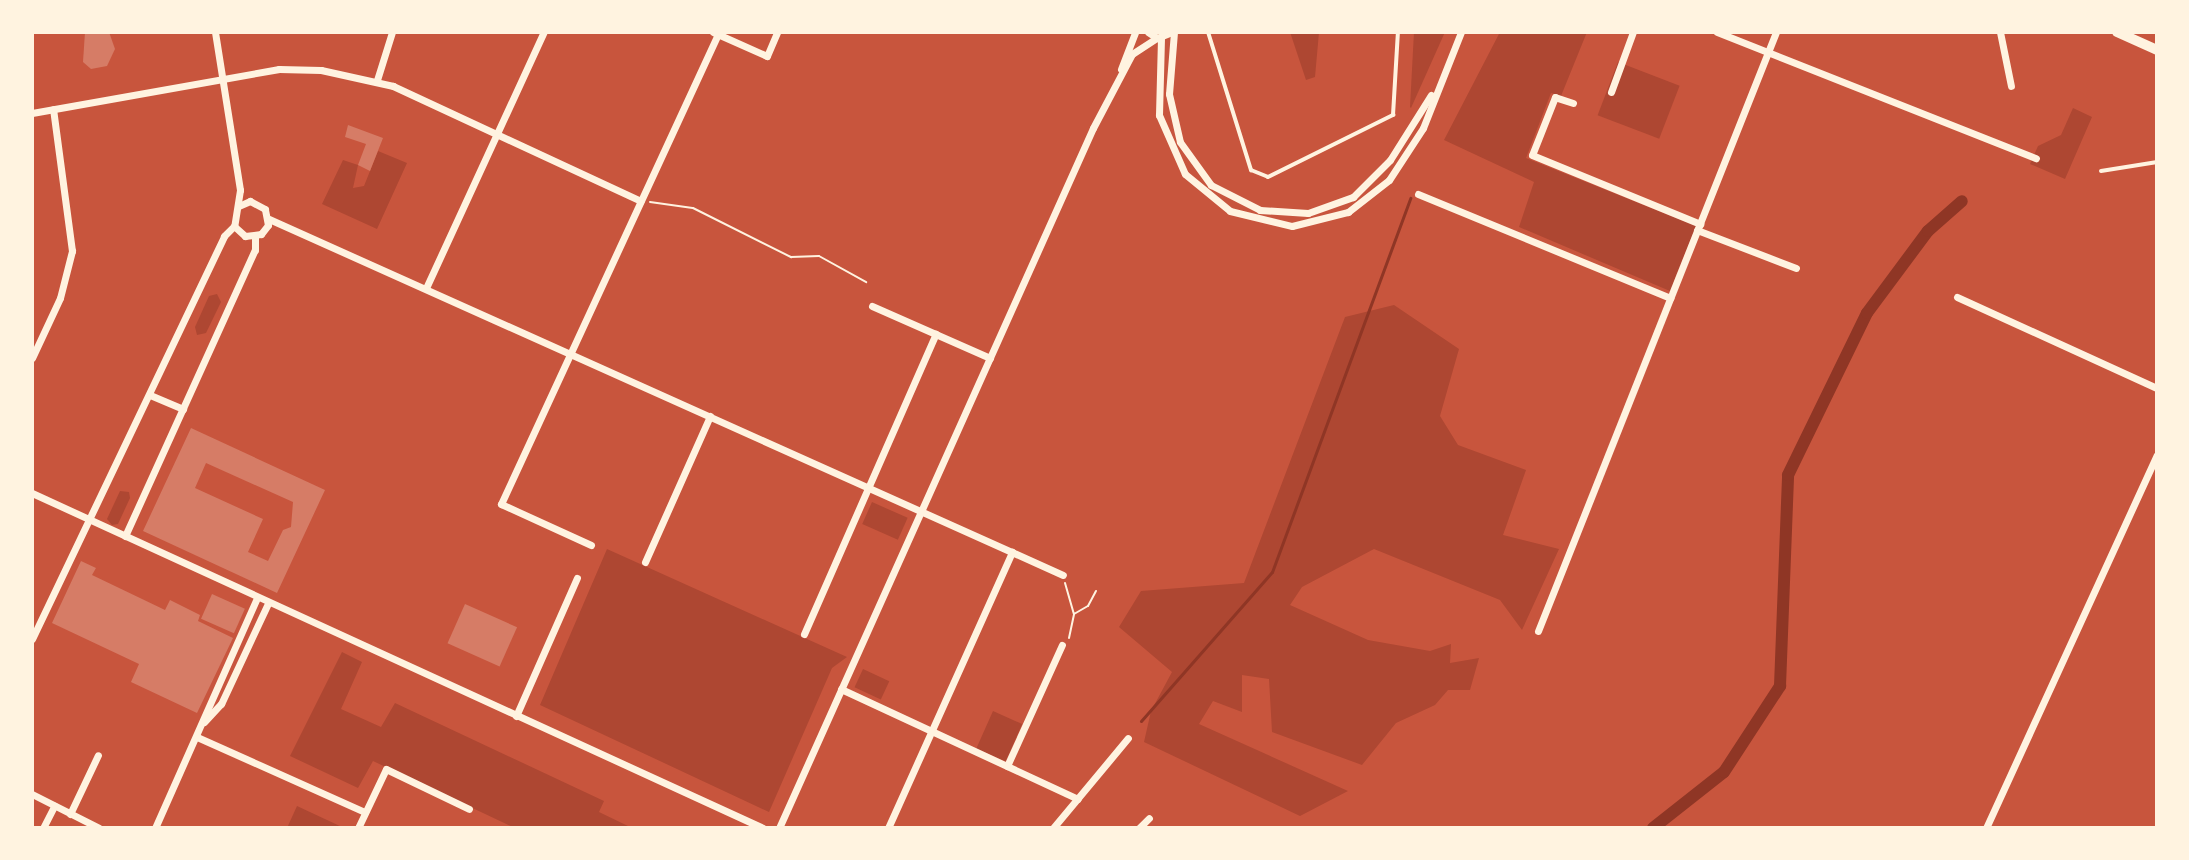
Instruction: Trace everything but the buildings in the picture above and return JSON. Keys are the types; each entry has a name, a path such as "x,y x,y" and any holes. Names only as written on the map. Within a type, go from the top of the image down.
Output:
{"main road":[{"path":"2117,32 2157,50"}],"street":[{"path":"32,639 224,236 234,226 239,206 215,32"},
{"path":"377,80 392,32"},
{"path":"426,288 544,32"},
{"path":"591,545 501,504 567,352 641,201 715,33 767,56 777,32"},
{"path":"1120,75 1135,32"},
{"path":"1148,32 1159,38"},
{"path":"779,828 990,358 1132,54 1173,32 1169,103 1180,142 1211,185 1260,210 1308,213 1353,197 1390,160 1437,86"},
{"path":"1159,38 1157,103 1178,162 1220,205 1270,224 1316,223 1363,204 1389,180 1414,145 1461,32"},
{"path":"1611,92 1633,32"},
{"path":"1717,32 2036,158"},
{"path":"1538,631 1776,32"},
{"path":"2000,32 2011,86"},
{"path":"32,113 293,68 377,80 641,201"},
{"path":"1573,103 1555,97 1532,155 1796,268"},
{"path":"32,358 60,298 72,251 53,109"},
{"path":"1418,194 1670,298"},
{"path":"239,206 261,205 269,219 1063,575"},
{"path":"125,536 255,250 255,237 269,219"},
{"path":"234,226 245,236 255,237"},
{"path":"1957,297 2157,388"},
{"path":"872,306 990,358"},
{"path":"804,634 936,334"},
{"path":"150,395 183,409"},
{"path":"645,562 710,416"},
{"path":"1986,828 2157,455"},
{"path":"32,493 763,828"},
{"path":"888,828 1012,552"},
{"path":"516,716 577,578"},
{"path":"155,828 257,598"},
{"path":"203,724 221,704 268,603"},
{"path":"1007,766 1062,645"},
{"path":"841,689 1078,799"},
{"path":"197,737 365,812"},
{"path":"1053,828 1128,738"},
{"path":"70,814 98,755"},
{"path":"358,828 386,769 469,809"},
{"path":"32,794 99,828"},
{"path":"43,828 54,806"},
{"path":"1139,828 1149,818"}],"lane":[{"path":"1208,32 1251,170 1268,177 1393,115 1398,32"},
{"path":"2101,171 2157,162"}],"path":[{"path":"641,201 693,208 791,257 819,256 866,282"},
{"path":"1062,645 1071,637 1074,614 1063,575"},
{"path":"1074,614 1088,606 1096,591"}],"shaded area":[{"path":"1290,32 1319,32 1315,77 1306,80"},
{"path":"1414,32 1445,32 1411,108 1410,107"},
{"path":"1500,32 1587,32 1561,96 1551,93 1526,158 1696,226 1670,291 1519,227 1534,182 1444,140"},
{"path":"1618,62 1680,86 1659,139 1598,115"},
{"path":"2073,108 2092,117 2065,179 2030,164 2038,146 2061,135"},
{"path":"378,151 407,163 377,229 322,204 343,160 358,165 353,188 364,186"},
{"path":"217,294 221,302 206,333 197,335 195,327 209,296"},
{"path":"1394,305 1459,349 1440,416 1458,445 1526,470 1503,535 1559,549 1522,630 1500,600 1374,549 1302,587 1290,605 1368,640 1430,651 1451,644 1450,663 1479,658 1470,690 1448,690 1435,705 1396,723 1362,765 1272,732 1269,679 1242,675 1242,712 1213,701 1199,724 1348,791 1300,816 1144,742 1151,711 1172,672 1119,627 1141,591 1244,583 1345,317"},
{"path":"120,491 129,492 130,498 118,524 112,525 107,519"},
{"path":"872,502 908,518 898,540 862,524"},
{"path":"607,549 847,657 832,668 769,812 540,705"},
{"path":"342,652 362,662 341,709 381,727 395,703 604,801 599,812 628,826 515,828 373,761 358,788 290,756"},
{"path":"863,669 889,681 881,699 855,687"},
{"path":"993,711 1022,724 1006,761 976,748"},
{"path":"297,806 342,827 287,828"}],"waterway":[{"path":"1141,721 1272,572 1410,198"},
{"path":"1653,828 1724,772 1780,686 1788,475 1867,313 1928,231 1962,201"}]}
